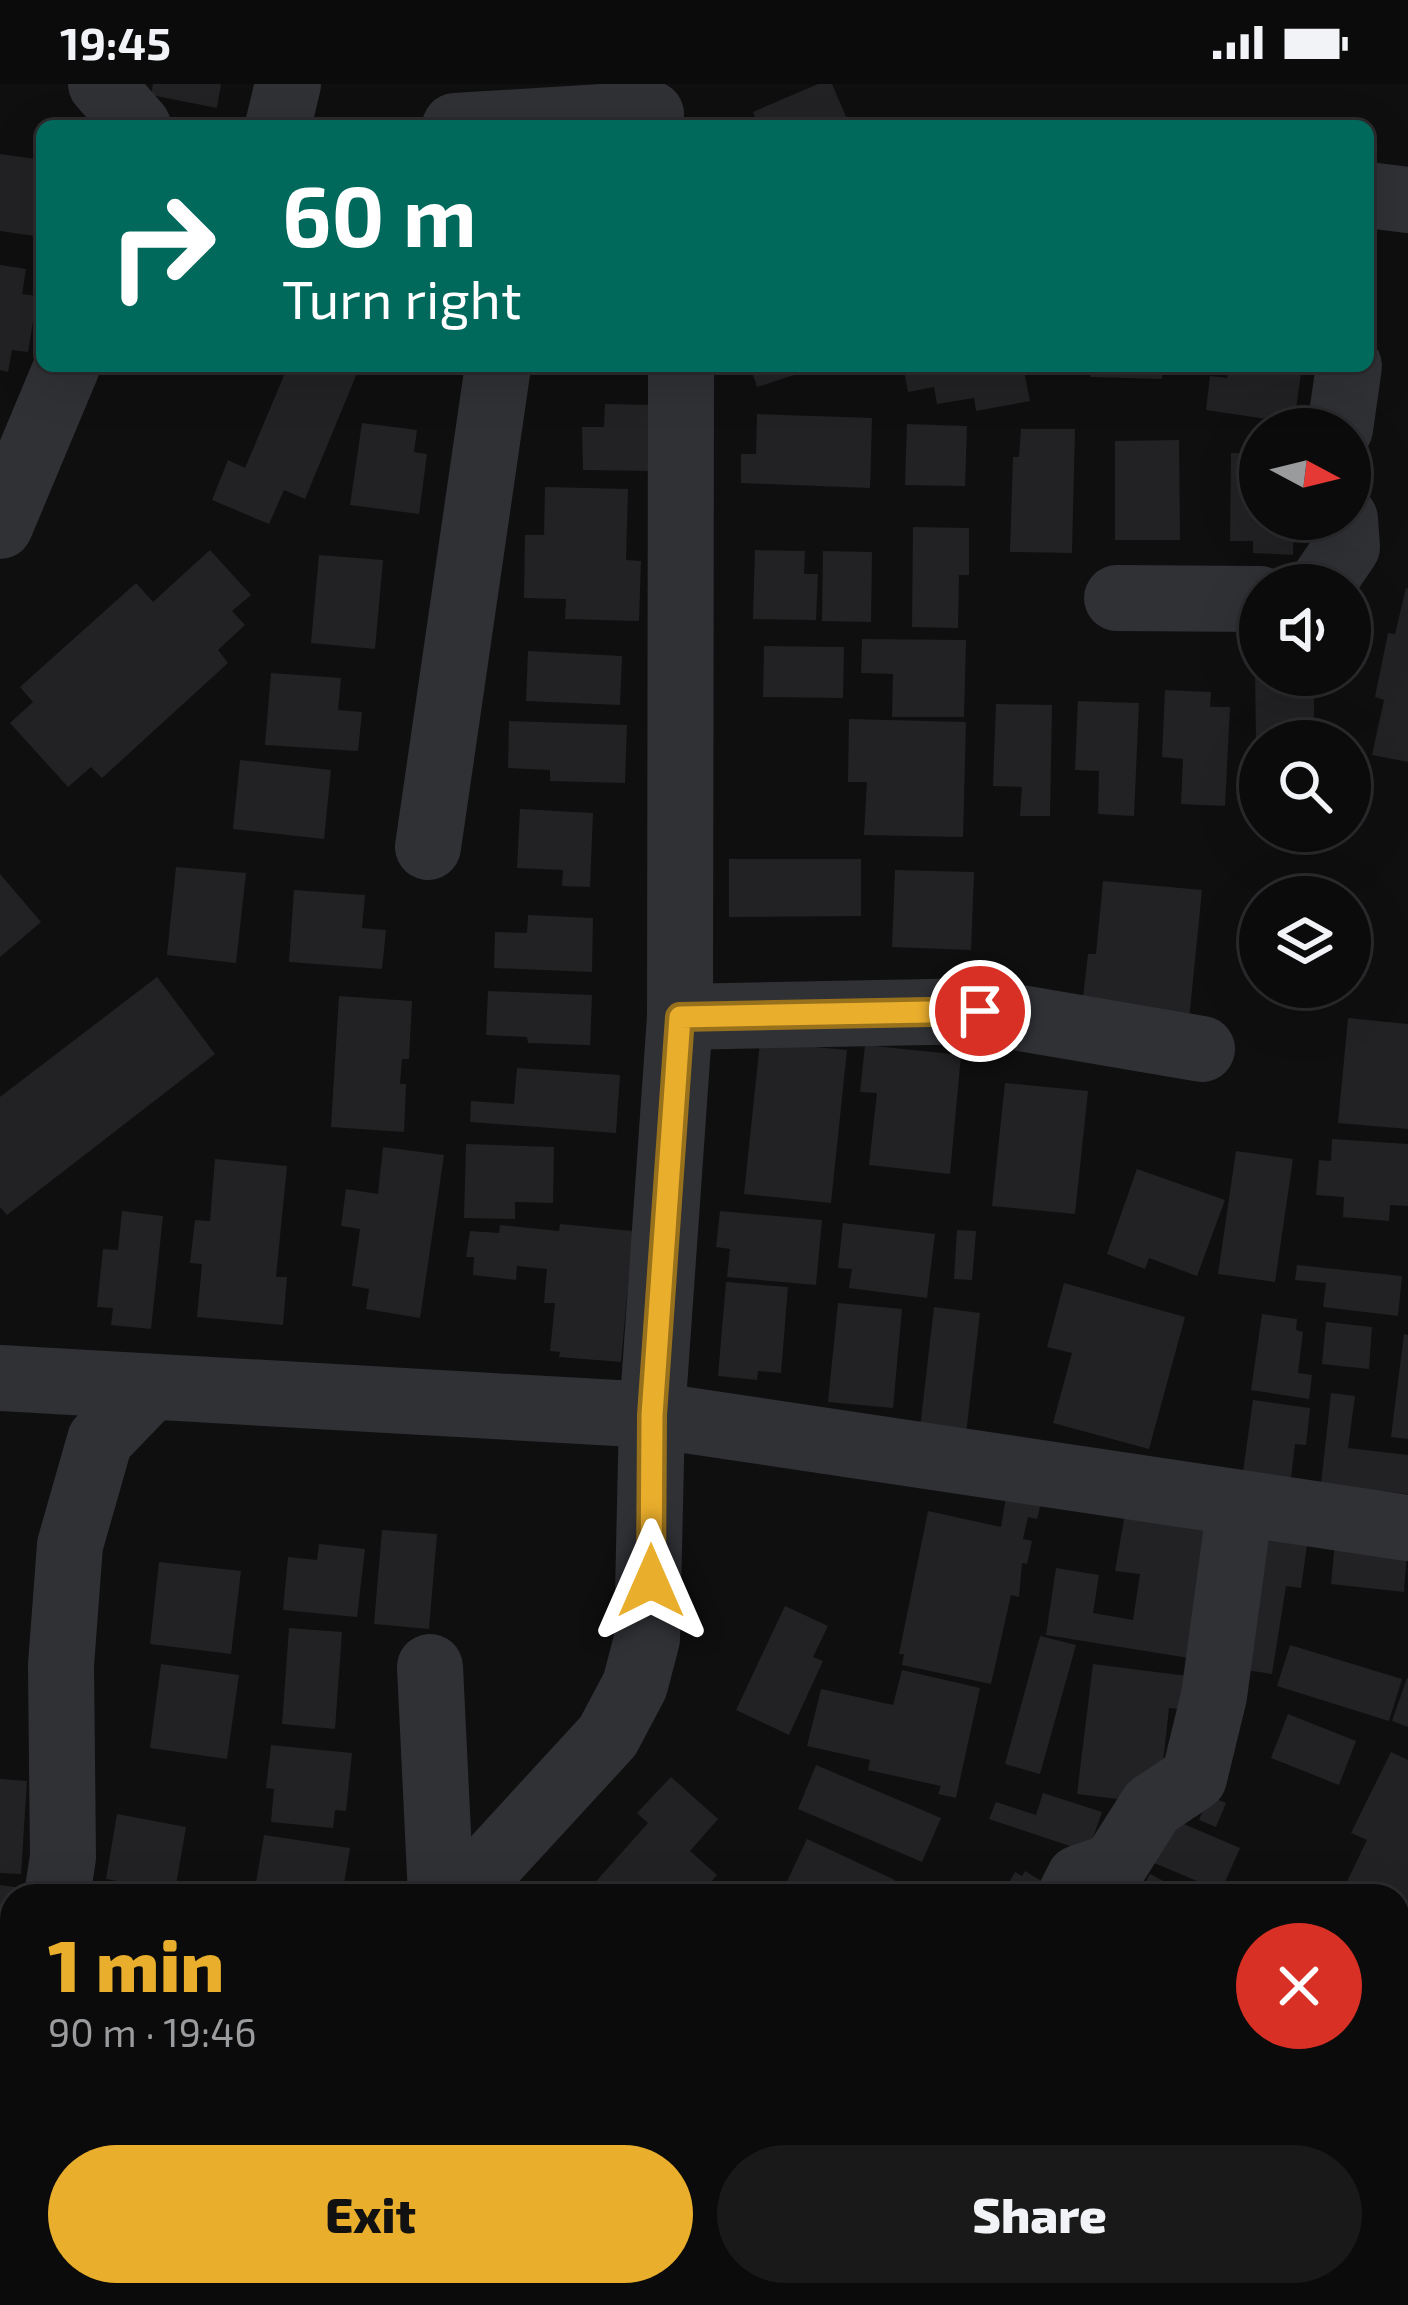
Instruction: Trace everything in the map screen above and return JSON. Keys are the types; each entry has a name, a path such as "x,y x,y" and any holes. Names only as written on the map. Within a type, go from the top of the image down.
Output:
{"street":[{"path":"101,84 133,120"},
{"path":"279,120 288,84"},
{"path":"520,120 650,108"},
{"path":"0,526 64,372"},
{"path":"428,847 497,372"},
{"path":"472,1884 608,1736 635,1684 647,1639 652,1415 680,1017 681,372"},
{"path":"1343,408 1347,372"},
{"path":"1117,598 1239,599"},
{"path":"680,1017 980,1011 1202,1049"},
{"path":"0,1378 652,1415 1408,1528"},
{"path":"58,1884 63,1857 61,1665 70,1546 100,1440 151,1387"},
{"path":"1076,1884 1079,1878 1114,1866 1152,1806 1194,1778 1214,1696 1240,1505"},
{"path":"430,1666 440,1884"}],"building":[{"path":"153,84 221,84 217,108 151,95"},
{"path":"818,84 832,84 847,120 756,120 753,112"},
{"path":"0,154 36,159 35,236 0,231"},
{"path":"0,265 26,269 22,294 36,296 36,302 28,352 12,350 8,372 0,370"},
{"path":"285,372 358,372 305,499 284,490 269,524 212,500 228,460 245,468"},
{"path":"752,372 804,372 757,387"},
{"path":"904,372 1024,372 1030,401 976,411 974,398 937,404 934,387 908,392"},
{"path":"1090,372 1162,372 1162,379 1090,377"},
{"path":"1301,372 1296,408 1239,408 1239,415 1206,410 1210,376"},
{"path":"605,404 654,405 654,471 583,470 582,427 604,427"},
{"path":"757,414 872,418 870,488 741,483 741,454 756,454"},
{"path":"362,423 417,430 414,452 427,454 419,514 350,505"},
{"path":"907,424 967,426 965,486 905,485"},
{"path":"1021,429 1075,429 1072,553 1010,552 1013,457 1019,457"},
{"path":"1179,440 1180,540 1115,540 1115,441"},
{"path":"1231,453 1239,453 1239,540 1293,540 1293,555 1253,553 1253,541 1230,541"},
{"path":"545,487 628,489 626,560 641,561 639,621 565,619 566,599 524,598 525,535 544,535"},
{"path":"913,527 969,528 969,575 959,575 958,628 912,627"},
{"path":"210,550 251,595 232,611 245,625 218,650 228,663 102,778 91,767 68,787 10,723 33,702 20,687 136,583 153,602"},
{"path":"755,550 805,551 804,574 818,574 816,620 753,619"},
{"path":"823,551 872,552 871,622 822,621"},
{"path":"319,555 383,560 375,649 311,643"},
{"path":"1406,588 1408,762 1372,755 1384,700 1375,697 1388,633 1395,634"},
{"path":"862,639 966,640 964,717 892,717 893,674 861,673"},
{"path":"764,646 844,647 843,698 763,697"},
{"path":"528,651 622,656 620,705 526,701"},
{"path":"271,673 341,678 338,710 362,712 358,751 265,745"},
{"path":"1165,690 1211,692 1210,707 1230,707 1225,806 1181,804 1183,759 1162,757"},
{"path":"1255,696 1314,696 1314,720 1256,720"},
{"path":"1078,701 1139,703 1134,816 1098,814 1099,771 1075,770"},
{"path":"996,704 1052,705 1050,816 1020,816 1022,787 993,786"},
{"path":"849,719 966,722 963,837 864,835 867,782 848,782"},
{"path":"509,721 627,725 625,783 550,781 550,770 508,768"},
{"path":"240,760 331,770 324,839 233,829"},
{"path":"520,809 593,813 590,887 562,886 563,870 517,868"},
{"path":"729,859 861,859 861,916 729,917"},
{"path":"176,867 246,873 236,963 167,955"},
{"path":"895,870 974,872 971,950 892,947"},
{"path":"0,874 41,922 0,957"},
{"path":"1103,881 1202,890 1189,1020 1083,997 1088,954 1096,954"},
{"path":"294,890 365,895 362,928 386,930 382,969 289,962"},
{"path":"528,915 593,918 592,972 494,968 495,932 527,933"},
{"path":"157,977 215,1054 7,1215 0,1207 0,1097"},
{"path":"488,991 592,995 590,1045 528,1043 527,1037 486,1035"},
{"path":"339,996 412,1001 409,1059 402,1059 400,1084 406,1084 404,1132 331,1127"},
{"path":"1348,1018 1408,1024 1408,1129 1338,1123"},
{"path":"760,1042 847,1050 831,1203 744,1194"},
{"path":"865,1045 961,1055 950,1174 869,1165 877,1093 860,1092"},
{"path":"517,1068 620,1075 616,1133 470,1122 471,1101 514,1104"},
{"path":"1005,1083 1088,1091 1075,1214 992,1206"},
{"path":"1332,1139 1408,1144 1408,1206 1390,1205 1389,1221 1343,1217 1344,1197 1316,1195 1319,1160 1331,1161"},
{"path":"466,1144 554,1147 553,1203 515,1202 515,1219 464,1218"},
{"path":"383,1147 444,1155 420,1318 366,1309 369,1289 352,1286 360,1229 341,1226 346,1189 378,1194"},
{"path":"1236,1151 1293,1159 1275,1282 1218,1274"},
{"path":"215,1159 287,1166 276,1277 287,1277 283,1325 197,1317 202,1264 190,1263 195,1220 210,1221"},
{"path":"1137,1169 1225,1200 1197,1276 1149,1258 1145,1269 1107,1254"},
{"path":"122,1211 163,1216 151,1329 111,1325 113,1308 97,1307 103,1249 118,1250"},
{"path":"720,1211 822,1220 816,1285 727,1277 730,1249 716,1247"},
{"path":"843,1223 935,1234 927,1298 849,1288 852,1269 838,1268"},
{"path":"560,1224 633,1231 621,1362 559,1357 560,1352 550,1351 555,1303 544,1303 547,1269 517,1266 516,1280 473,1275 474,1257 466,1257 470,1231 499,1233 500,1225 559,1231"},
{"path":"957,1230 976,1231 972,1280 954,1279"},
{"path":"1297,1265 1402,1276 1398,1316 1323,1307 1326,1283 1295,1280"},
{"path":"726,1282 788,1287 781,1373 758,1371 757,1380 718,1376"},
{"path":"1064,1283 1185,1317 1149,1449 1053,1423 1072,1353 1047,1347"},
{"path":"838,1303 902,1309 893,1408 828,1402"},
{"path":"934,1307 980,1313 966,1434 920,1428"},
{"path":"1262,1314 1297,1319 1296,1330 1303,1332 1298,1373 1312,1375 1309,1399 1251,1390"},
{"path":"1326,1322 1372,1327 1369,1369 1322,1364"},
{"path":"1404,1334 1408,1335 1408,1439 1391,1437"},
{"path":"1331,1393 1355,1396 1348,1448 1408,1455 1408,1494 1321,1484"},
{"path":"1253,1400 1310,1408 1306,1445 1295,1444 1291,1478 1243,1472"},
{"path":"1007,1491 1042,1499 1037,1519 1028,1517 1023,1539 1032,1541 1027,1564 1022,1563 1019,1597 1011,1595 991,1684 902,1665 904,1654 899,1654 928,1511 1001,1527"},
{"path":"1126,1508 1210,1521 1195,1659 1046,1635 1056,1568 1099,1575 1093,1613 1133,1620 1140,1574 1115,1571"},
{"path":"1256,1523 1309,1531 1301,1588 1286,1586 1272,1674 1233,1668"},
{"path":"382,1530 437,1534 429,1629 374,1624"},
{"path":"1336,1532 1408,1539 1404,1592 1331,1584"},
{"path":"319,1544 365,1549 357,1617 283,1610 288,1557 317,1560"},
{"path":"159,1562 241,1571 231,1654 150,1644"},
{"path":"785,1606 828,1626 813,1657 823,1661 789,1735 736,1710"},
{"path":"289,1628 342,1632 335,1729 282,1724"},
{"path":"1040,1636 1076,1645 1040,1774 1005,1764"},
{"path":"1290,1645 1402,1679 1389,1721 1277,1686"},
{"path":"161,1664 239,1675 227,1759 150,1748"},
{"path":"1093,1664 1195,1677 1191,1710 1169,1708 1161,1780 1134,1801 1077,1794"},
{"path":"902,1670 980,1688 956,1798 938,1794 941,1786 868,1770 870,1760 807,1746 821,1689 893,1705"},
{"path":"1408,1678 1408,1727 1392,1721"},
{"path":"1288,1714 1356,1741 1339,1785 1271,1758"},
{"path":"271,1745 352,1753 346,1811 335,1810 333,1828 271,1822 274,1789 266,1788"},
{"path":"1391,1752 1408,1760 1408,1884 1346,1884 1367,1840 1351,1833"},
{"path":"816,1765 941,1818 922,1862 798,1809"},
{"path":"671,1777 718,1819 690,1851 717,1875 709,1884 594,1884 648,1823 637,1813"},
{"path":"0,1779 27,1781 21,1874 0,1873"},
{"path":"1043,1793 1102,1812 1088,1852 989,1819 996,1802 1036,1815"},
{"path":"1209,1796 1226,1803 1216,1827 1199,1820"},
{"path":"117,1814 186,1827 176,1884 106,1879"},
{"path":"1172,1819 1240,1848 1224,1884 1204,1884 1154,1863"},
{"path":"264,1835 350,1848 344,1884 256,1884"},
{"path":"807,1839 895,1880 893,1884 786,1884"},
{"path":"1025,1871 1046,1884 1008,1884 1015,1872 1022,1876"},
{"path":"1150,1874 1170,1884 1145,1884"}],"route":[{"path":"651,1581 652,1415 680,1017 980,1011"}]}
